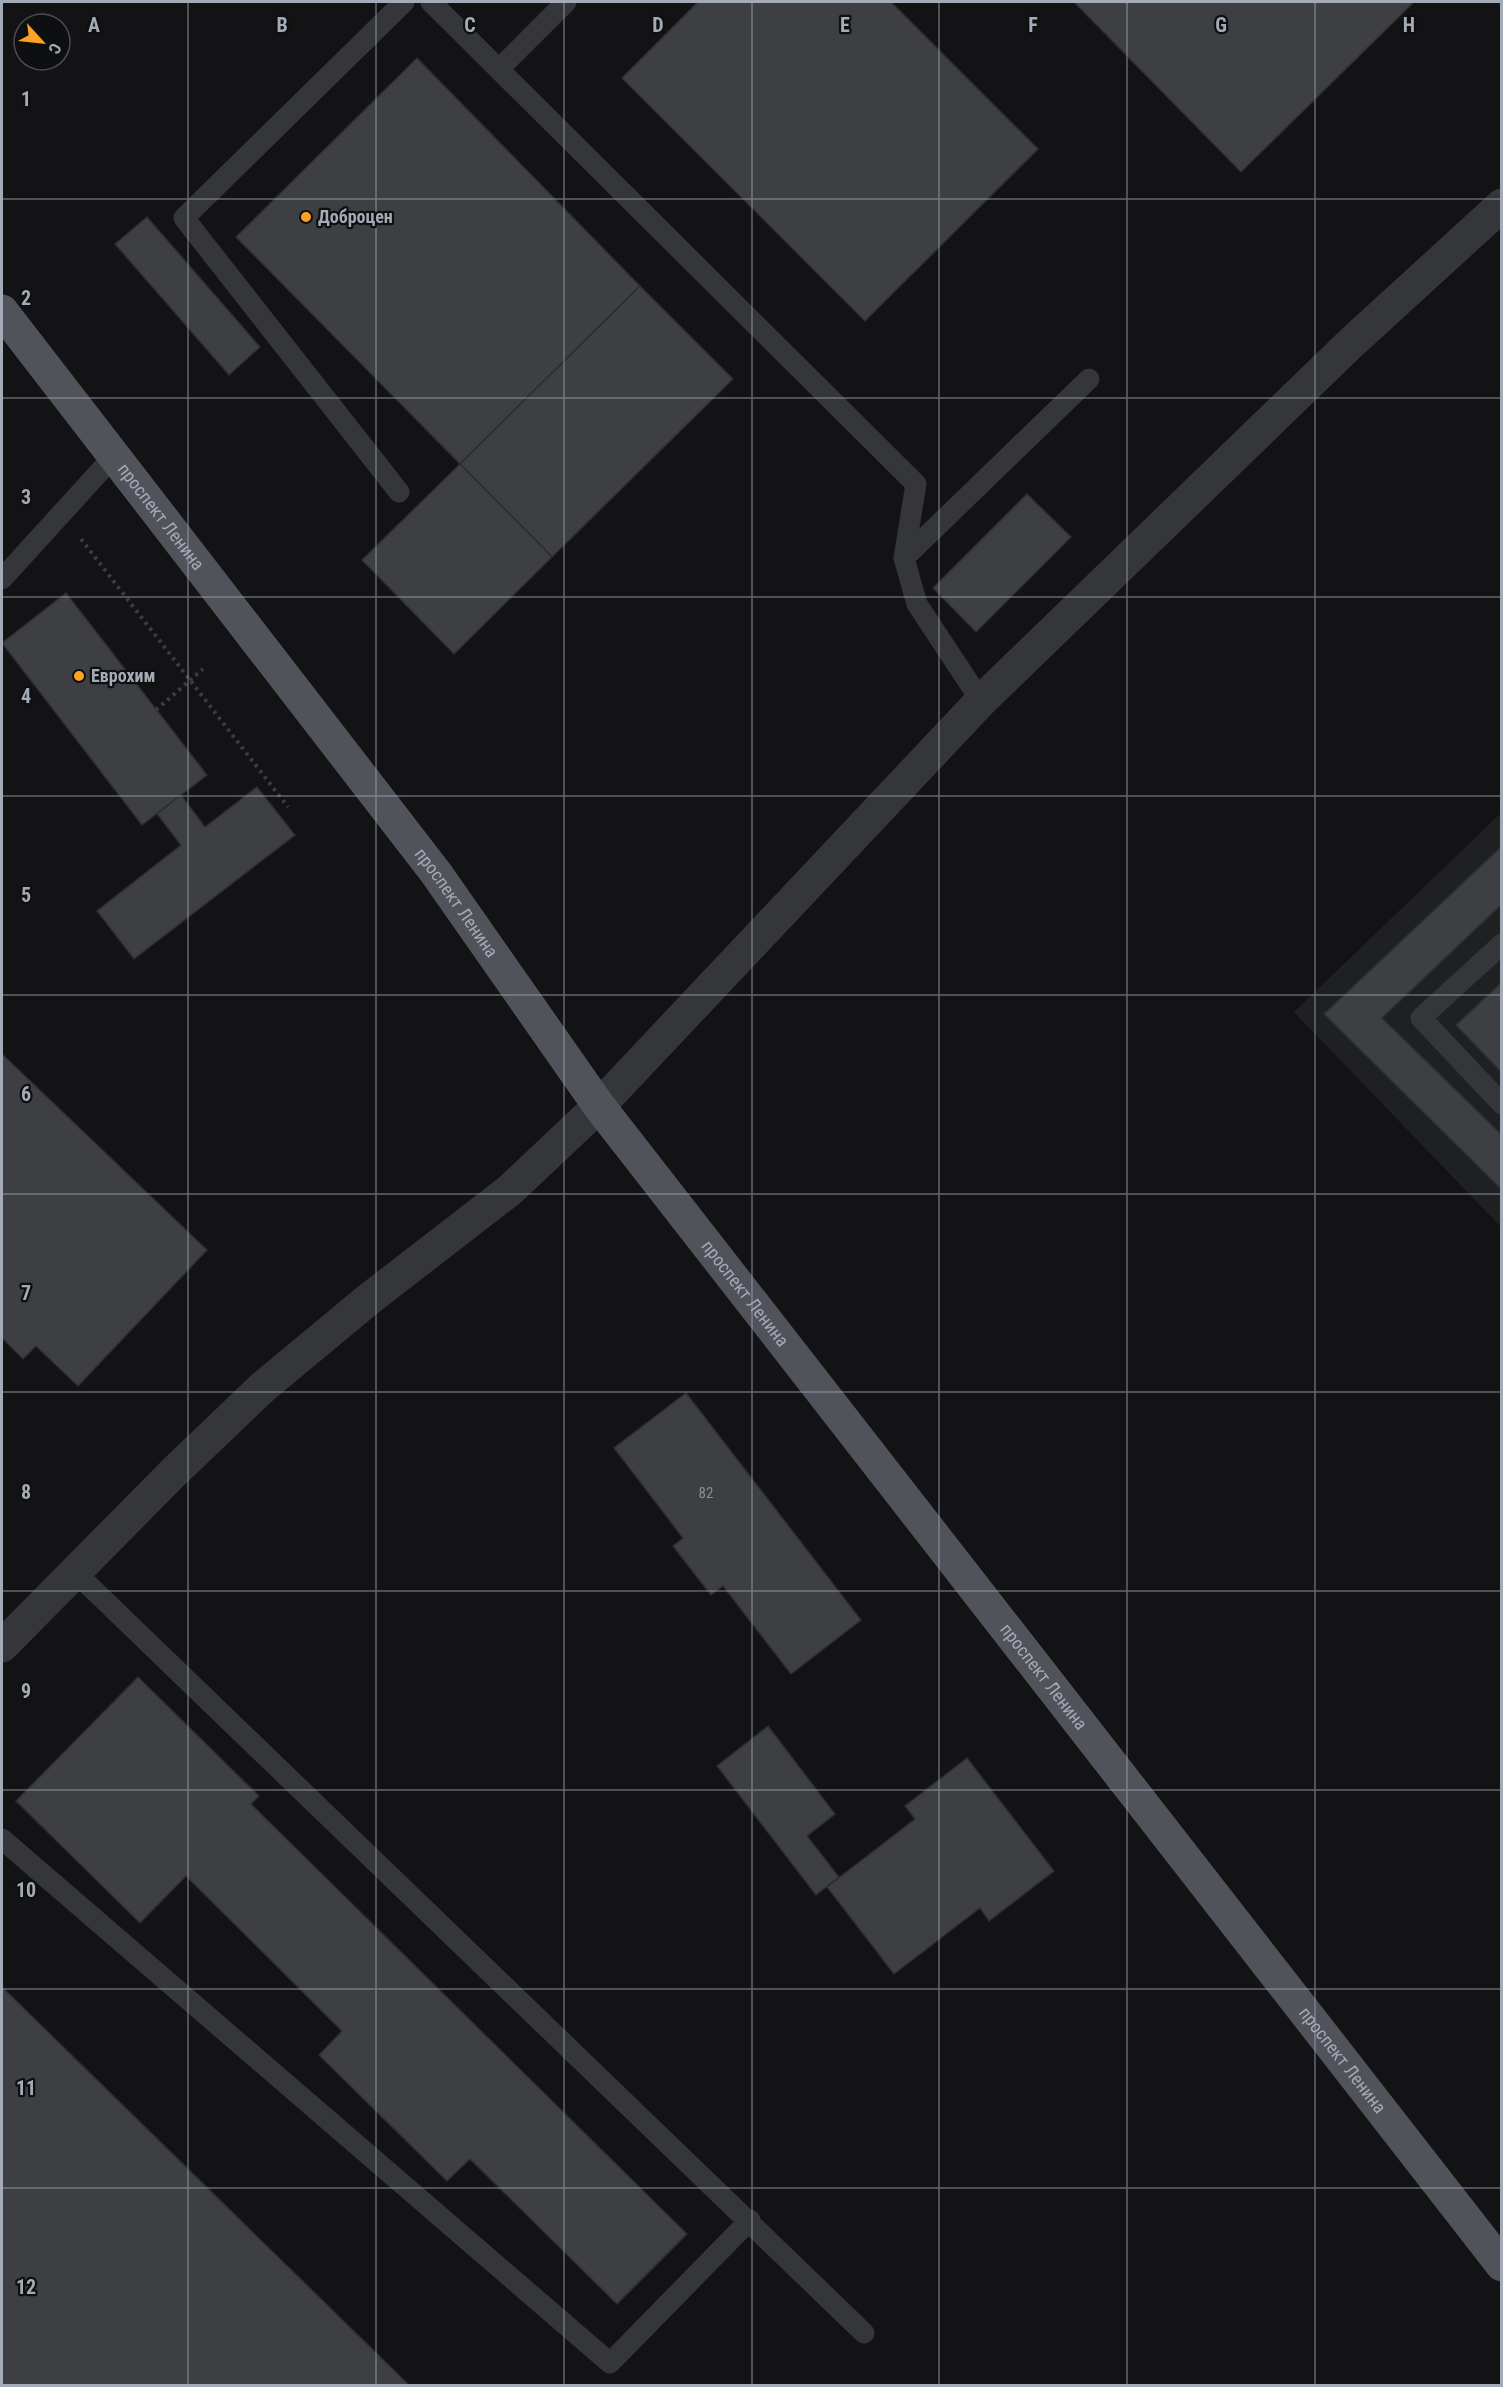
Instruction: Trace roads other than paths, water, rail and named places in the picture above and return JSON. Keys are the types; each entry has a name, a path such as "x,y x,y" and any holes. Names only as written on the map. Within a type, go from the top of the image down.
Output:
{"main road":[{"name":"проспект Ленина","path":"2,311 112,457 436,873 599,1106 1502,2265"}],"street":[{"path":"2,1646 173,1473 263,1387 369,1299 510,1190 599,1106 981,701 1350,344 1502,205"}],"lane":[{"path":"399,492 184,218 404,2"},
{"path":"431,2 916,484 904,558 917,604 981,701"},
{"path":"499,69 566,2"},
{"path":"904,558 1089,380"},
{"path":"2,579 112,457"},
{"path":"1502,944 1421,1018 1502,1104"},
{"path":"75,1572 750,2220 864,2333"},
{"path":"2,1839 610,2362 750,2220"}],"place":[{"name":"Доброцен","path":"306,217"},
{"name":"Еврохим","path":"79,676"}]}
